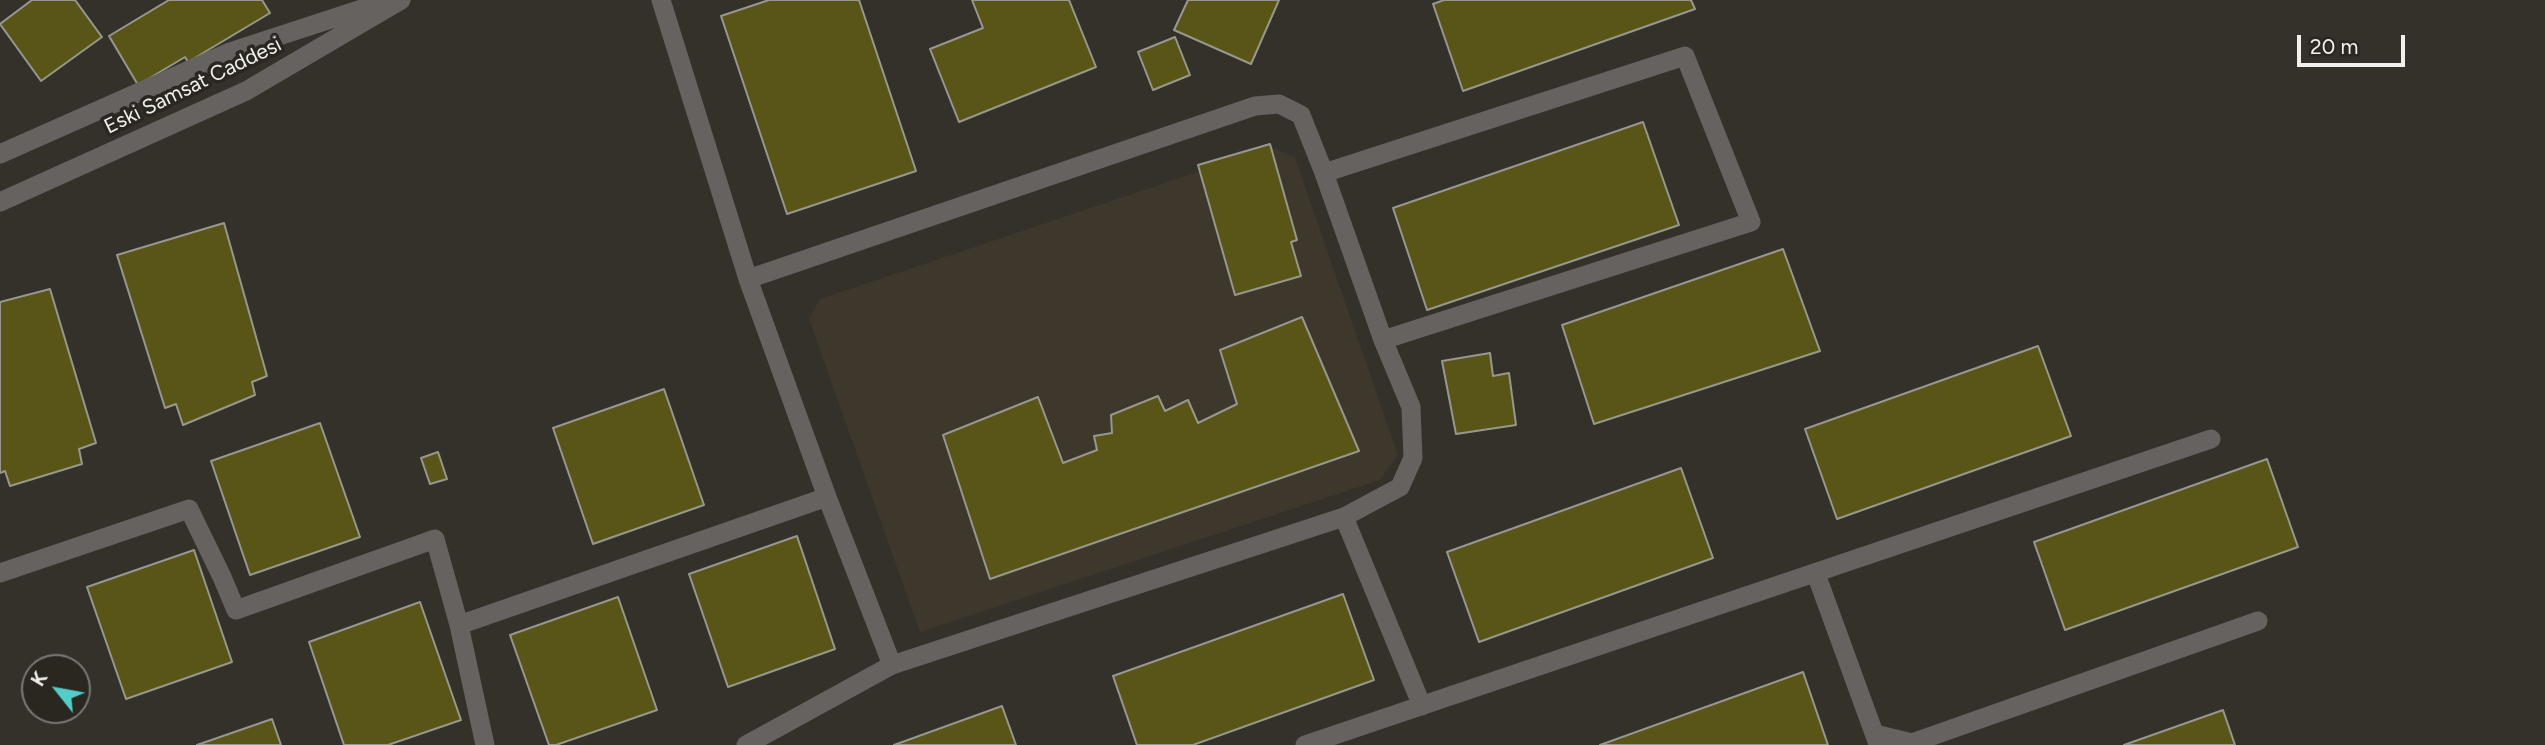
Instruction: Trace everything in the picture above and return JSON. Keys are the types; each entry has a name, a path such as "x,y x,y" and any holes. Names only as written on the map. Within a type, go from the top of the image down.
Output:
{"street":[{"name":"Eski Samsat Caddesi","path":"0,153 230,52 388,0"},
{"name":"Eski Samsat Caddesi","path":"0,202 246,91 401,0"},
{"path":"661,0 748,279 827,497 892,665"},
{"path":"1324,173 1685,56 1751,222 1383,340"},
{"path":"746,745 892,665 1344,517 1400,487 1413,458 1410,407 1383,340 1324,173 1300,115 1279,104 1255,106 748,279"},
{"path":"1305,745 2211,439"},
{"path":"459,625 827,497"},
{"path":"0,573 189,509 236,610 435,539 459,625 485,745"},
{"path":"1344,517 1422,706"},
{"path":"1816,574 1877,739 1912,743 2258,621"}],"shaded area":[{"path":"1272,147 1295,158 1398,455 1380,480 920,632 809,319 820,299"}],"building":[{"path":"32,0 75,0 102,37 41,81 0,24"},
{"path":"169,0 262,0 270,13 188,62 185,57 138,85 109,36"},
{"path":"769,0 859,0 916,171 787,214 721,16"},
{"path":"972,0 1069,0 1096,67 959,122 930,49 983,28"},
{"path":"1188,0 1279,0 1251,64 1174,30"},
{"path":"1444,0 1691,0 1695,9 1463,91 1433,4"},
{"path":"1175,37 1190,75 1153,90 1138,52"},
{"path":"1643,122 1679,225 1427,310 1393,208"},
{"path":"1270,144 1297,240 1291,242 1301,276 1235,295 1198,165"},
{"path":"224,223 267,376 252,382 255,395 183,425 176,404 165,408 117,255"},
{"path":"1783,249 1820,351 1594,424 1562,325"},
{"path":"50,289 96,443 79,449 82,464 10,486 5,471 0,473 0,302"},
{"path":"1302,317 1359,451 990,579 943,435 1038,397 1063,463 1097,450 1094,436 1112,433 1111,415 1158,396 1165,411 1188,400 1198,423 1237,404 1220,350"},
{"path":"2038,346 2071,436 1837,519 1805,429"},
{"path":"1490,353 1493,376 1509,373 1516,425 1456,434 1442,361"},
{"path":"664,389 704,505 593,544 553,428"},
{"path":"320,423 360,537 250,575 211,461"},
{"path":"438,452 447,479 430,484 421,458"},
{"path":"2267,459 2298,547 2065,630 2034,542"},
{"path":"1681,468 1713,558 1479,642 1447,552"},
{"path":"797,536 835,649 728,687 689,574"},
{"path":"194,550 232,662 126,699 87,587"},
{"path":"1343,594 1374,680 1193,745 1137,745 1113,676"},
{"path":"618,597 657,710 556,745 549,745 510,635"},
{"path":"420,602 461,720 388,745 344,745 309,642"},
{"path":"1803,672 1828,745 1600,745"},
{"path":"1002,706 1016,745 894,745"},
{"path":"2223,710 2235,745 2124,745"},
{"path":"272,719 281,745 197,745"}]}
